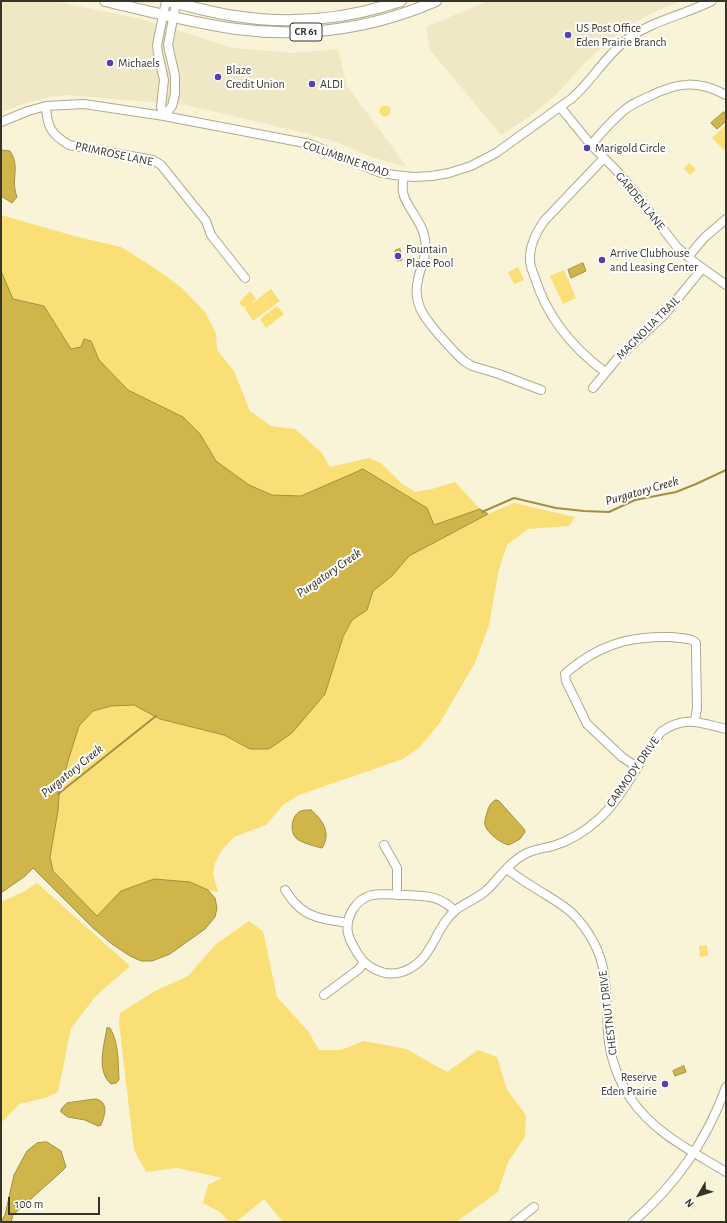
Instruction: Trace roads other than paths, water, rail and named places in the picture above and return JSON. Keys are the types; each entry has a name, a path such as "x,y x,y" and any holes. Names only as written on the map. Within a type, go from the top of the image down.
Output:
{"main road":[{"name":"CR 61","path":"105,1 235,29 292,33 343,29 380,21 436,1"},
{"name":"CR 61","path":"170,2 234,16 297,20 370,11 401,1"}],"street":[{"name":"COLUMBINE ROAD","path":"1,122 28,111 46,106 84,104 164,116 310,144 378,172 404,176 432,176 449,173 471,166 496,153 561,108 581,90 612,53 632,36 658,22 712,1"},
{"path":"164,116 161,107 164,80 158,53 158,45 163,14 170,2"},
{"path":"164,116 172,106 175,94 175,76 168,45 173,16 170,2"},
{"path":"591,145 621,113 634,103 661,90 673,86 689,84 704,86 726,95"},
{"name":"PRIMROSE LANE","path":"46,106 48,125 52,132 59,139 69,145 153,160 161,165 206,221 211,235 245,278"},
{"name":"GARDEN LANE","path":"561,108 591,145 616,170 663,229 688,257 726,286"},
{"path":"604,158 544,221 537,231 530,254 531,266 538,291 558,326 584,355 605,372"},
{"path":"404,176 402,191 423,230 425,240 424,260 417,280 416,291 422,312 428,321 464,361 472,366 499,374 541,390"},
{"path":"688,257 704,238 726,219"},
{"name":"MAGNOLIA TRAIL","path":"593,388 617,359 664,315 702,269"},
{"path":"637,767 622,757 587,724 566,681 566,674 568,671 595,652 605,647 630,639 652,636 692,640 696,643 697,708 695,722"},
{"name":"CARMODY DRIVE","path":"455,911 478,898 518,858 526,853 569,839 584,831 598,820 618,797 661,732 678,723 689,721 726,729"},
{"path":"384,845 397,868 397,895"},
{"name":"CHESTNUT DRIVE","path":"507,869 558,902 572,913 593,941 600,957 604,974 609,1045 621,1082 631,1099 642,1114 671,1139 726,1172"},
{"path":"285,890 297,906 307,913 327,920 348,923"},
{"path":"371,895 397,895 435,898 449,905 455,911 444,922 428,952 415,966 398,973 390,974 373,969 364,962 350,941 347,932 350,913 362,900 371,895"},
{"path":"324,995 359,969 364,962"},
{"path":"633,1222 666,1190 694,1153 710,1126 726,1087"},
{"path":"515,1222 534,1207"}],"water":[{"path":"724,112 726,115 726,121 717,129 711,123"},
{"path":"1,150 10,151 15,163 14,184 17,197 12,203 1,196"},
{"name":"Fountain Place Pool","path":"400,249 402,260 397,261 395,251"},
{"path":"583,263 586,271 571,278 568,270"},
{"path":"1,271 13,299 44,306 71,349 81,347 84,339 91,341 99,360 128,390 183,417 200,434 216,461 249,485 272,495 301,496 363,469 427,508 434,525 480,509 488,514 409,556 392,576 373,591 367,610 352,620 343,637 325,694 292,733 269,749 250,749 224,735 160,719 134,705 111,706 93,711 79,726 59,796 58,811 50,857 53,871 97,916 121,891 154,879 190,882 208,890 215,898 217,908 215,917 205,929 170,954 152,961 141,961 130,956 112,944 93,928 33,868 25,876 1,893"},
{"path":"496,800 499,801 525,832 520,839 509,845 495,838 485,825 488,809 492,802"},
{"path":"311,810 322,822 326,832 325,842 322,848 298,840 294,835 292,823 295,816 301,811"},
{"path":"107,1028 110,1028 113,1034 117,1046 118,1060 119,1080 116,1083 111,1084 106,1079 102,1065"},
{"path":"684,1066 686,1072 675,1076 673,1071"},
{"path":"96,1099 103,1103 105,1109 101,1125 98,1126 85,1120 68,1117 61,1112 61,1109 67,1103"},
{"path":"47,1142 61,1151 66,1167 13,1215 11,1222 1,1222 5,1215 14,1175 27,1151 37,1143"}],"waterway":[{"name":"Purgatory Creek","path":"482,512 514,498 556,508 609,512 635,500 676,492 726,470"},
{"name":"Purgatory Creek","path":"58,794 156,716"}],"place":[{"name":"US Post Office Eden Prairie Branch","path":"568,35"},
{"name":"Michaels","path":"110,63"},
{"name":"Blaze Credit Union","path":"218,77"},
{"name":"ALDI","path":"312,84"},
{"name":"Marigold Circle","path":"587,148"},
{"name":"Fountain Place Pool","path":"398,256"},
{"name":"Arrive Clubhouse and Leasing Center","path":"602,260"},
{"name":"Reserve Eden Prairie","path":"665,1084"}]}
